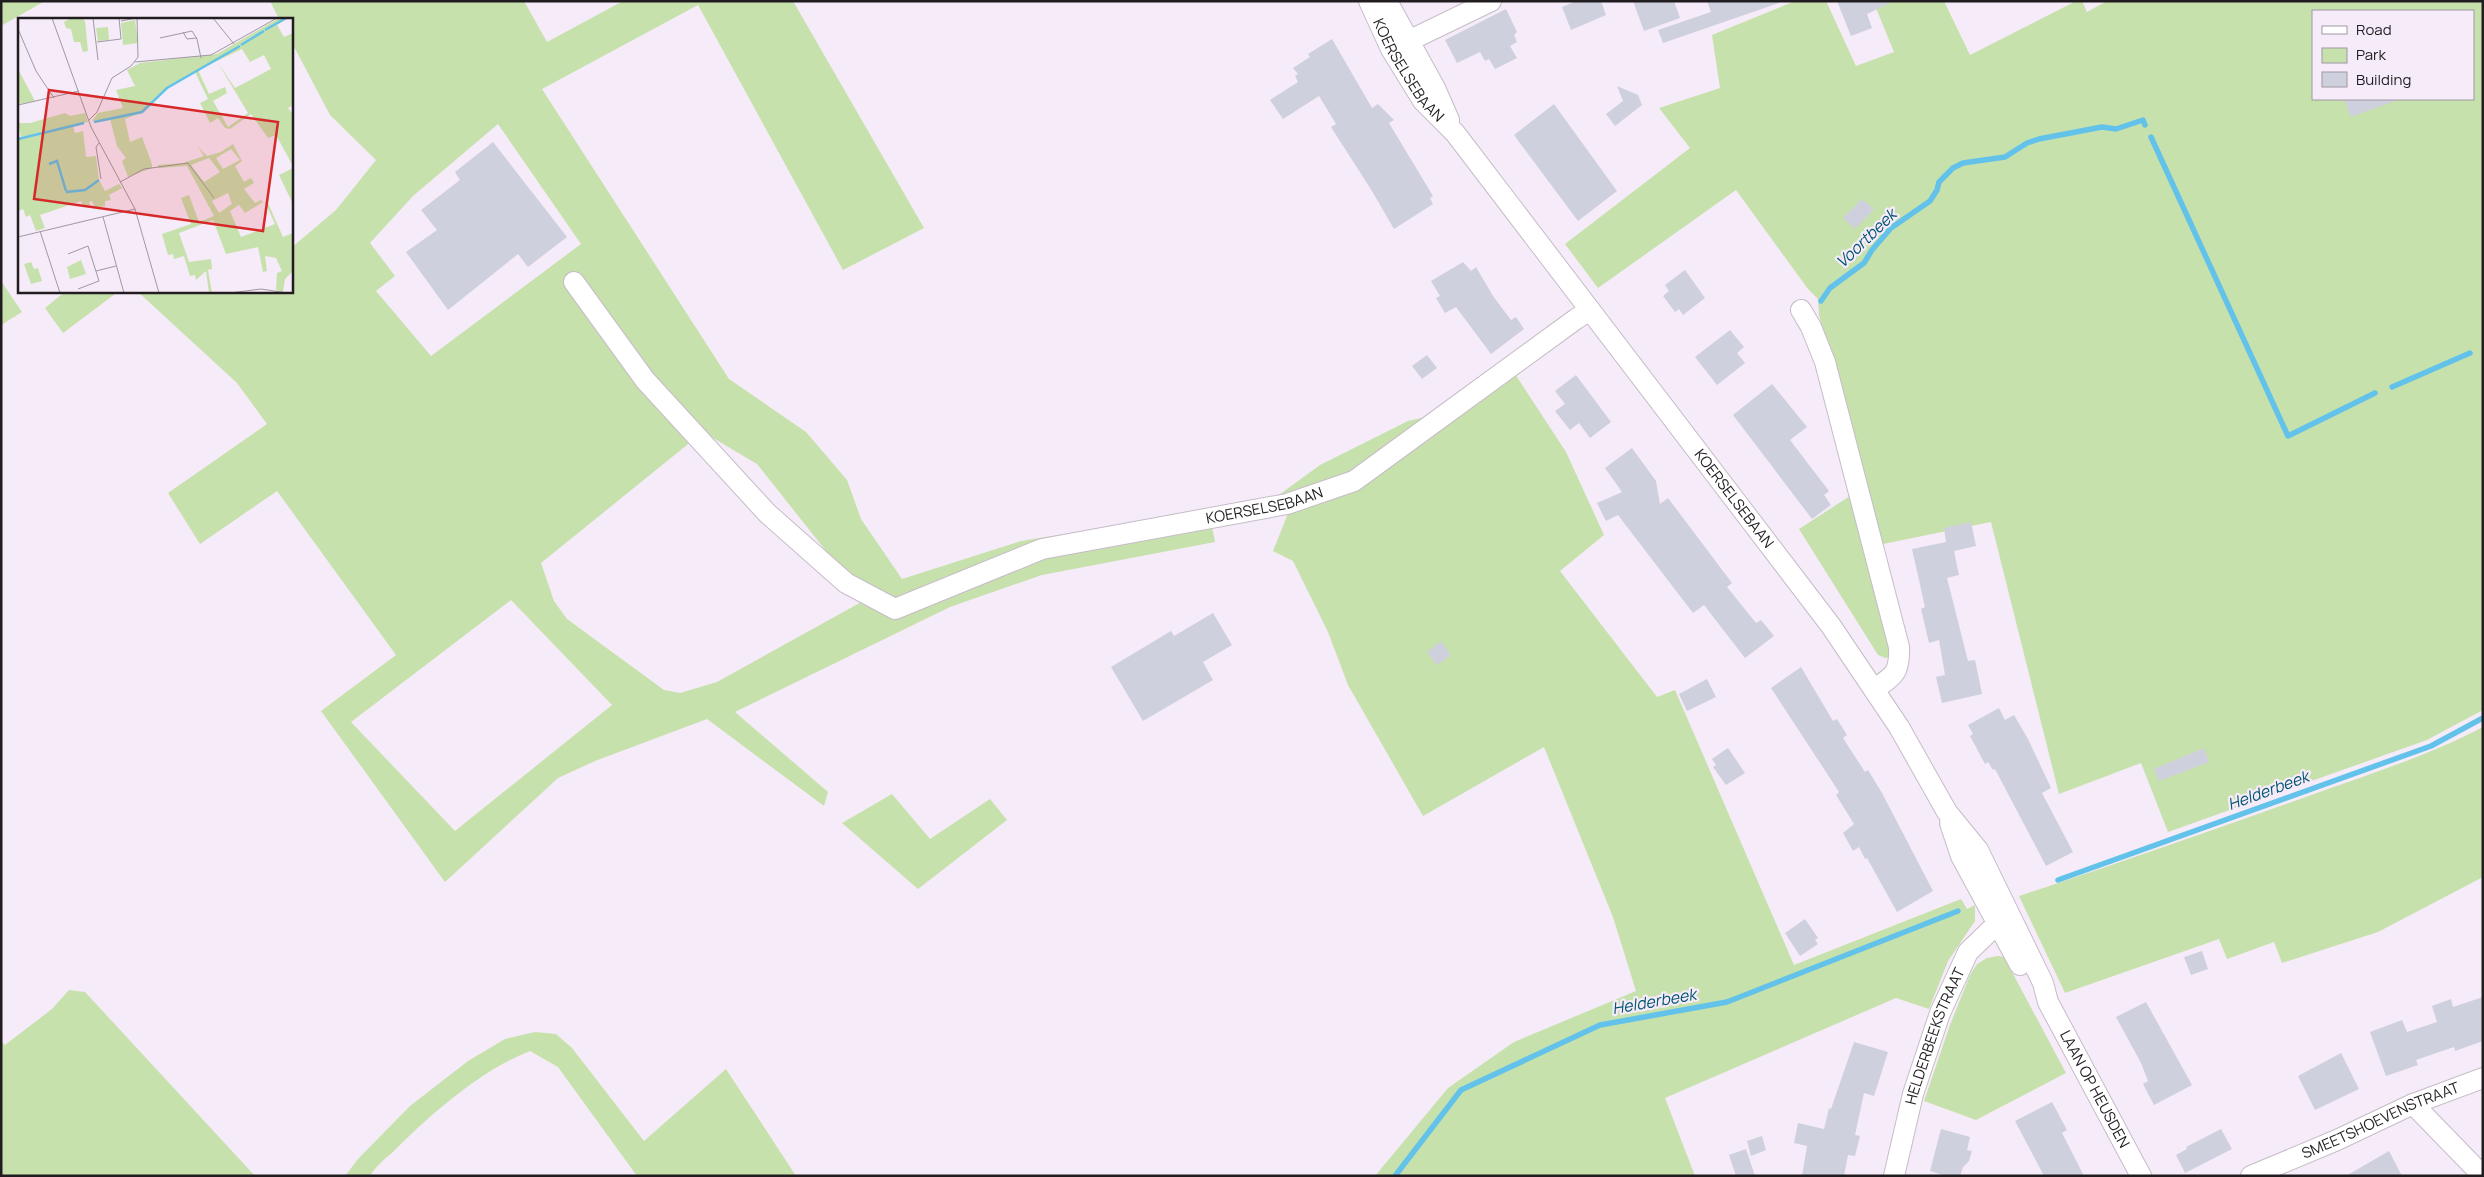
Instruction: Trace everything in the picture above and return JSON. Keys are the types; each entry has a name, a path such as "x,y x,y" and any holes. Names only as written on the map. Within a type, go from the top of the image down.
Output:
{"street":[{"name":"KOERSELSEBAAN","path":"1369,1 1400,45"},
{"name":"KOERSELSEBAAN","path":"1387,1 1400,45 1423,100 1455,133 1831,626 1899,727 1947,812 1961,856 2004,920"},
{"path":"1400,45 1491,1"},
{"name":"KOERSELSEBAAN","path":"574,282 645,380 767,513 846,583 895,609 1042,549 1287,504 1354,482 1590,310"},
{"path":"1802,310 1825,362 1899,648 1900,663 1896,673 1874,689"},
{"name":"LAAN OP HEUSDEN","path":"2004,920 2031,986 2048,1002 2141,1176"},
{"name":"HELDERBEEKSTRAAT","path":"1894,1176 1913,1094 1940,1013 1968,952 2004,920"},
{"name":"SMEETSHOEVENSTRAAT","path":"2251,1176 2337,1140 2413,1104 2483,1078"},
{"path":"2413,1104 2483,1176"}],"green space":[{"path":"1,1 45,1 1,26"},
{"path":"270,1 524,1 547,42 623,1 793,1 924,228 843,270 698,5 542,89 729,379 806,432 847,480 861,519 902,579 1021,541 1209,511 1215,542 1042,575 950,607 735,712 828,792 824,806 707,719 595,761 558,778 445,882 321,711 396,655 277,491 200,544 168,493 267,424 237,383 138,292 292,292 292,247 336,210 376,160 330,115 292,43 292,18 278,18","holes":["498,124 581,244 431,356 376,291 395,276 370,243 413,196","703,432 757,464 865,600 717,682 680,693 664,690 567,619 554,601 541,563","511,600 612,705 455,831 351,722"]},
{"path":"1795,1 1826,1 1856,66 1894,52 1876,8 1892,1 1944,1 1970,55 2076,1 2082,1 2087,12 2107,1 2483,1 2483,710 2427,740 2168,832 2141,763 2059,794 1991,522 1883,544 1819,315 1818,299 1808,289 1736,190 1598,288 1565,244 1690,148 1659,108 1720,88 1712,35"},
{"path":"1,281 22,312 1,325"},
{"path":"65,292 118,292 63,333 45,308"},
{"path":"1513,371 1566,452 1604,535 1560,571 1657,697 1675,690 1794,965 1961,899 1967,909 1975,905 1975,921 1948,961 1929,1009 1896,998 1665,1098 1695,1176 1375,1176 1448,1088 1514,1042 1636,991 1613,917 1544,747 1423,816 1348,685 1328,632 1293,561 1273,551 1295,496 1272,500 1320,465 1408,421 1439,414"},
{"path":"1853,494 1891,657 1885,658 1878,655 1799,529"},
{"path":"2483,727 2483,877 2378,932 2282,963 2274,942 2227,959 2219,939 2065,993 2019,896 2394,766 2439,748"},
{"path":"892,794 930,839 990,799 1007,820 918,889 842,823"},
{"path":"2004,957 2066,1073 1976,1120 1924,1101 1950,1025 1970,975 1977,964 1987,958"},
{"path":"69,990 85,992 255,1176 1,1176 1,1041 5,1045 52,1009"},
{"path":"535,1032 556,1034 572,1048 644,1141 726,1069 796,1176 637,1176 558,1067 530,1051 493,1069 440,1108 378,1166 370,1176 345,1176 358,1159 410,1106 468,1061 505,1039"}],"building":[{"path":"1576,1 1601,1 1606,15 1571,30 1562,7"},
{"path":"1633,1 1674,1 1680,18 1644,31"},
{"path":"1707,1 1778,1 1779,3 1663,43 1658,30 1711,12"},
{"path":"1837,1 1894,1 1867,14 1872,28 1851,36"},
{"path":"1506,9 1517,32 1514,35 1517,42 1510,46 1517,58 1495,69 1489,59 1485,61 1480,52 1457,63 1445,40"},
{"path":"1332,39 1372,108 1378,104 1394,120 1389,123 1433,196 1430,198 1433,204 1394,229 1331,127 1336,124 1319,96 1283,119 1270,100 1298,82 1295,76 1298,74 1293,68 1310,57 1308,54"},
{"path":"1617,86 1638,95 1642,105 1615,126 1606,114 1623,101"},
{"path":"2344,100 2395,101 2351,117"},
{"path":"1554,104 1617,191 1578,221 1514,135"},
{"path":"493,142 567,237 528,267 518,254 448,310 406,252 437,230 421,210 460,180 455,172"},
{"path":"1862,199 1874,209 1855,229 1843,218"},
{"path":"1463,262 1471,271 1476,267 1493,296 1511,320 1516,317 1524,329 1491,354 1456,307 1445,313 1436,298 1440,296 1431,281"},
{"path":"1685,270 1705,298 1683,315 1679,309 1675,312 1663,296 1669,291 1665,285"},
{"path":"1730,330 1744,347 1737,353 1745,363 1717,385 1695,357"},
{"path":"1427,355 1437,368 1422,379 1412,366"},
{"path":"1576,375 1611,422 1590,438 1579,423 1570,430 1555,411 1565,404 1555,391"},
{"path":"1772,384 1807,427 1790,440 1829,491 1824,495 1831,505 1812,519 1733,415"},
{"path":"1632,448 1656,481 1660,504 1668,498 1732,583 1727,587 1756,623 1761,620 1774,636 1745,658 1704,605 1693,613 1618,515 1606,521 1597,503 1622,492 1605,468"},
{"path":"1971,522 1976,546 1954,551 1959,575 1947,578 1968,661 1975,660 1982,694 1942,703 1936,677 1945,675 1939,640 1929,643 1921,609 1925,607 1912,549 1946,542 1944,528"},
{"path":"1213,613 1232,645 1203,662 1213,680 1143,721 1111,667 1171,631 1174,636"},
{"path":"1441,641 1451,655 1437,665 1427,652"},
{"path":"1801,667 1833,721 1837,719 1847,735 1843,738 1865,772 1868,770 1882,793 1933,891 1897,912 1867,858 1865,859 1859,847 1853,851 1843,833 1854,824 1836,795 1839,792 1771,688"},
{"path":"1707,679 1716,697 1687,711 1679,694"},
{"path":"1999,708 2005,720 2014,715 2028,739 2051,788 2042,793 2073,852 2046,866 1995,769 1993,770 1988,762 1985,764 1970,736 1973,734 1968,725"},
{"path":"1728,748 1745,773 1726,785 1713,767 1716,765 1712,759"},
{"path":"2204,748 2209,762 2159,781 2154,769"},
{"path":"1805,919 1818,938 1815,940 1818,944 1800,956 1785,933"},
{"path":"2202,951 2208,969 2191,975 2184,957"},
{"path":"2483,997 2483,1041 2455,1051 2454,1047 2416,1060 2418,1065 2386,1076 2370,1032 2402,1020 2407,1032 2437,1022 2432,1006 2451,999 2453,1007"},
{"path":"2146,1002 2192,1085 2154,1105 2143,1084 2148,1081 2141,1063 2116,1017"},
{"path":"1854,1042 1888,1052 1874,1096 1864,1093 1855,1135 1860,1136 1855,1156 1848,1155 1844,1176 1802,1176 1807,1146 1794,1143 1798,1123 1824,1129 1829,1108 1831,1109"},
{"path":"2341,1053 2359,1089 2315,1110 2298,1076"},
{"path":"2052,1102 2067,1130 2062,1133 2084,1176 2044,1176 2015,1121"},
{"path":"1941,1129 1970,1137 1967,1150 1972,1151 1969,1161 1963,1167 1960,1176 1946,1176 1930,1171"},
{"path":"2221,1129 2232,1149 2185,1173 2176,1155 2187,1149 2186,1147"},
{"path":"1762,1136 1766,1150 1751,1156 1747,1141"},
{"path":"1746,1149 1755,1176 1736,1176 1729,1155"},
{"path":"2389,1151 2402,1176 2346,1176"}],"waterway":[{"name":"Voortbeek","path":"1821,301 1830,288 1864,263 1872,250 1891,228 1930,201 1937,190 1939,182 1953,168 1963,163 2005,157 2027,143 2039,139 2102,127 2116,129 2143,120 2145,125"},
{"path":"2151,137 2288,436 2375,393"},
{"name":"Voortbeek","path":"2392,387 2470,353"},
{"name":"Helderbeek","path":"2058,880 2431,746 2483,718"},
{"name":"Helderbeek","path":"1395,1176 1461,1090 1600,1025 1727,1002 1958,911"}]}
